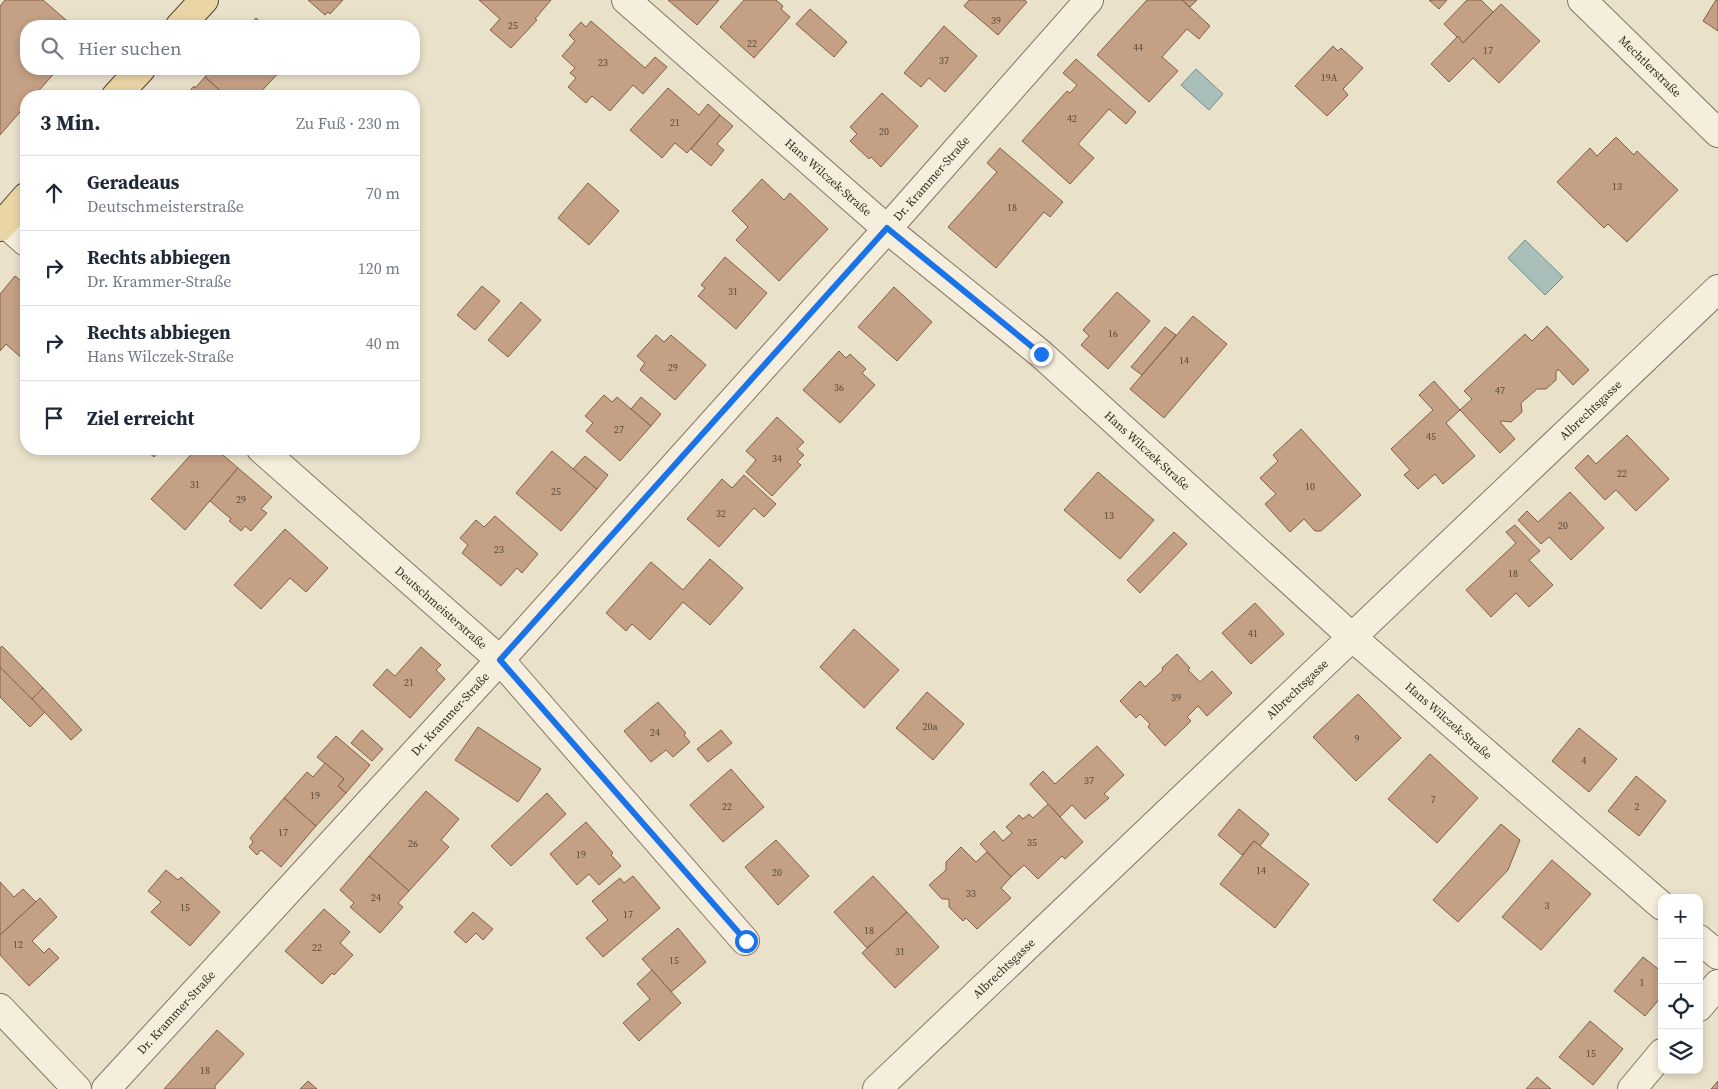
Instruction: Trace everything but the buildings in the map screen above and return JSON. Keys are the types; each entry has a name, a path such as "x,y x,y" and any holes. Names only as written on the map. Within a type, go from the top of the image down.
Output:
{"main road":[{"path":"186,20 204,0"},
{"path":"122,90 135,75"},
{"path":"1,223 20,203"}],"street":[{"name":"Hans Wilczek-Straße","path":"626,0 887,228 1041,354 1352,637 1658,903"},
{"name":"Dr. Krammer-Straße","path":"106,1089 500,660 1089,0"},
{"name":"Mechtlerstraße","path":"1582,0 1718,133"},
{"path":"1,223 20,237"},
{"name":"Albrechtsgasse","path":"877,1089 1718,289"},
{"name":"Deutschmeisterstraße","path":"267,455 500,660 746,941"},
{"path":"1703,942 1718,955"},
{"path":"1703,1002 1718,984"},
{"path":"0,1008 77,1089"},
{"path":"1632,1089 1658,1058"}],"water":[{"path":"1196,69 1223,94 1209,110 1181,85"},
{"path":"1525,240 1563,277 1545,295 1508,258"}],"route":[{"path":"746,941 500,660 887,228 1041,354"}]}
